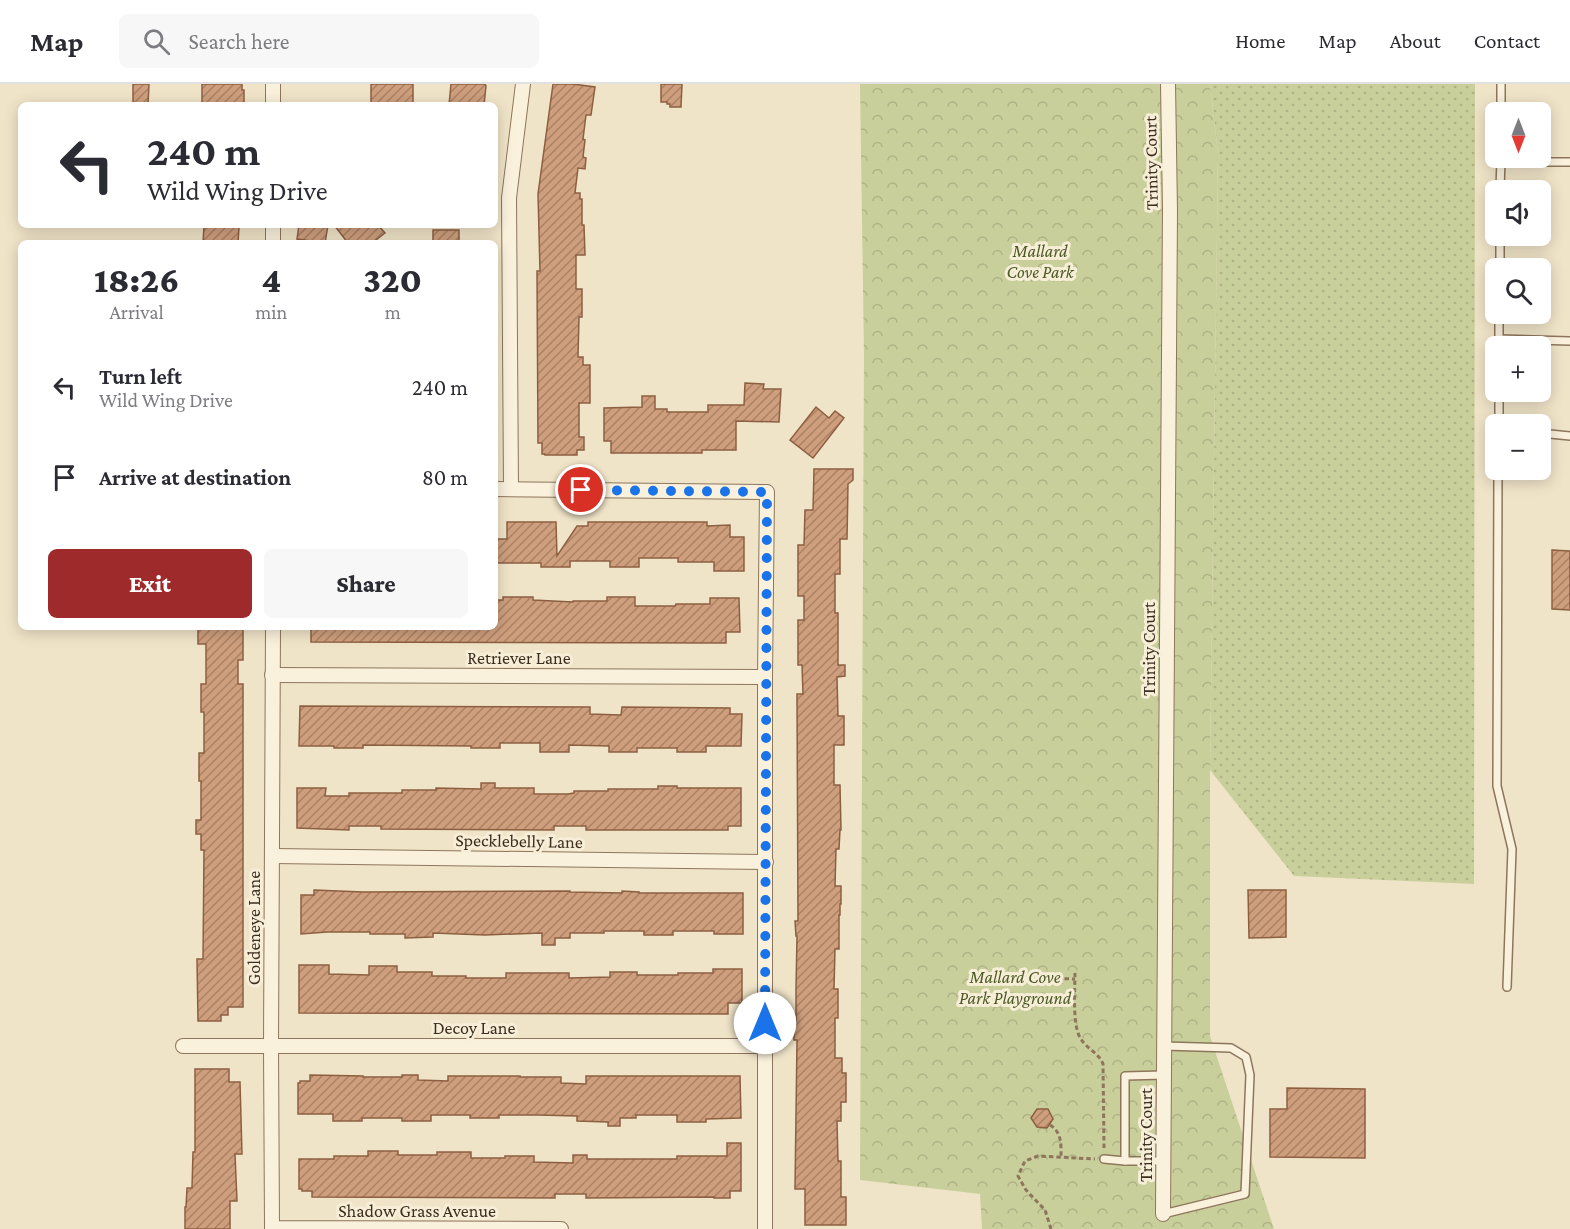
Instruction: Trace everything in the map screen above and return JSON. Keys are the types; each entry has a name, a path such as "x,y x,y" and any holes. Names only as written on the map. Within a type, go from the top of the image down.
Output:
{"street":[{"path":"273,84 273,102"},
{"path":"511,489 508,198 523,84"},
{"name":"Trinity Court","path":"1163,1214 1170,211 1168,84"},
{"path":"498,489 767,492 765,1229"},
{"name":"Goldeneye Lane","path":"272,1228 273,630"},
{"name":"Retriever Lane","path":"272,675 765,677"},
{"name":"Specklebelly Lane","path":"272,856 766,862"},
{"name":"Decoy Lane","path":"183,1046 765,1046"},
{"name":"Shadow Grass Avenue","path":"272,1228 561,1229"}],"lane":[{"path":"1501,84 1501,102"},
{"path":"1551,161 1570,162"},
{"path":"1551,342 1570,341"},
{"path":"1551,434 1570,436"},
{"path":"1498,480 1497,786 1512,849 1507,987"},
{"path":"1163,1214 1245,1194 1250,1075 1246,1057 1231,1048 1164,1046"},
{"path":"1125,1161 1125,1076 1164,1076"},
{"path":"1104,1159 1163,1161"}],"path":[{"path":"1051,1229 1045,1210 1026,1190 1018,1176 1025,1161 1038,1156 1104,1159 1103,1064 1101,1059 1080,1039 1075,1027 1075,973"},
{"path":"1042,978 1075,979"},
{"path":"1050,1125 1059,1134 1061,1157"}],"green space":[{"name":"Mallard Cove Park","path":"860,84 1210,84 1218,154 1210,770 1210,1036 1274,1229 982,1229 980,1194 860,1180 864,355"},
{"path":"1210,84 1475,84 1474,884 1294,876 1210,770 1218,154"}],"building":[{"path":"133,84 149,84 148,102 133,102"},
{"path":"202,84 242,84 244,102 202,102"},
{"path":"371,84 413,84 413,102 371,102"},
{"path":"451,84 485,84 486,86 484,102 449,102"},
{"path":"553,84 595,87 591,115 586,115 583,139 585,140 583,157 586,158 585,169 578,168 575,193 580,193 580,199 582,199 585,255 576,255 576,289 582,289 578,357 583,357 583,365 590,365 590,403 579,403 579,437 584,437 584,450 577,450 577,455 545,455 542,454 542,443 538,443 537,271 540,271 538,194"},
{"path":"661,84 682,84 681,107 670,107 667,102 661,102"},
{"path":"204,228 239,228 238,240 203,240"},
{"path":"299,228 328,228 326,240 297,239"},
{"path":"336,228 381,228 385,233 376,240 346,240"},
{"path":"433,230 459,230 459,240 433,240"},
{"path":"745,383 764,384 763,389 781,389 779,422 736,421 736,450 702,450 702,453 611,453 611,441 604,441 604,408 642,407 642,396 655,396 655,409 667,409 667,412 708,412 708,405 744,405"},
{"path":"816,407 829,418 835,411 844,418 813,458 790,440"},
{"path":"814,469 853,469 853,480 848,484 847,539 840,539 840,574 835,574 838,665 845,665 845,676 837,677 838,716 844,716 844,745 834,745 834,785 840,785 841,830 839,849 836,849 835,886 841,886 841,904 839,949 835,949 834,989 838,989 835,1058 842,1058 842,1073 846,1073 846,1102 841,1102 841,1121 837,1121 838,1161 841,1161 841,1197 846,1197 846,1225 805,1225 805,1189 795,1189 797,1040 794,1040 794,1024 796,1024 797,936 795,921 798,921 797,694 803,694 802,665 798,665 798,620 804,620 804,596 798,596 798,545 804,545 805,510 813,510"},
{"path":"507,522 556,522 557,556 577,526 588,526 588,522 707,522 707,526 730,525 730,537 744,537 744,571 714,571 714,562 678,562 678,558 639,558 639,567 610,567 610,561 570,561 570,567 541,567 541,563 498,563 498,539 507,539"},
{"path":"1552,550 1570,551 1570,610 1552,609"},
{"path":"503,597 533,597 533,600 573,602 607,601 607,597 635,597 635,606 675,606 676,604 710,604 710,598 739,598 740,632 726,632 726,643 311,642 311,630 498,630 498,600 503,600"},
{"path":"198,630 243,630 243,660 238,660 238,684 243,684 243,1007 228,1007 228,1015 221,1015 221,1021 198,1021 197,959 203,959 204,850 201,850 201,834 196,834 196,820 201,820 199,753 204,753 201,684 206,684 206,644 198,644"},
{"path":"300,706 590,707 590,714 621,715 622,707 730,708 730,714 742,714 741,746 706,746 706,752 677,752 677,748 637,748 637,752 609,752 609,746 569,745 569,752 540,752 540,743 500,743 500,748 299,746"},
{"path":"481,783 495,783 495,788 534,788 534,794 568,794 574,791 608,791 608,789 658,789 658,786 741,788 741,826 728,826 728,830 586,830 586,826 554,826 554,830 381,829 381,826 349,826 349,830 297,828 297,788 326,788 325,796 349,796 349,793 402,793 402,790 436,790 436,788 481,789"},
{"path":"314,890 743,893 743,934 673,931 673,935 644,935 644,931 604,931 604,933 570,933 570,938 555,938 555,945 542,945 542,933 485,935 433,933 433,937 405,938 405,934 370,934 370,932 301,934 301,895 314,895"},
{"path":"1248,890 1286,890 1286,937 1249,938"},
{"path":"299,965 329,965 329,974 369,975 369,966 397,966 397,972 432,972 432,976 466,976 466,978 506,978 506,973 569,973 569,978 610,977 610,972 637,972 637,975 678,975 678,973 713,973 713,969 742,969 742,1003 728,1003 728,1014 299,1013"},
{"path":"195,1069 229,1069 229,1082 240,1082 242,1154 235,1154 237,1201 230,1201 230,1229 185,1229 187,1188 192,1188 193,1152 195,1152"},
{"path":"310,1075 402,1077 402,1075 418,1075 418,1080 448,1081 448,1076 561,1077 561,1083 586,1084 586,1076 740,1076 741,1118 706,1119 706,1122 677,1122 677,1115 636,1115 636,1118 620,1118 620,1126 608,1126 608,1122 577,1121 577,1116 538,1115 470,1118 470,1115 431,1115 431,1121 362,1118 362,1121 333,1121 333,1114 298,1114 298,1083 310,1081"},
{"path":"1287,1088 1365,1089 1365,1158 1270,1157 1270,1109 1287,1109"},
{"path":"1037,1109 1048,1109 1053,1119 1047,1128 1037,1127 1031,1118"},
{"path":"727,1143 741,1143 741,1191 730,1191 730,1198 586,1198 586,1194 555,1194 555,1198 312,1197 312,1191 299,1189 299,1159 368,1156 368,1151 398,1151 398,1155 471,1152 471,1158 534,1156 534,1162 573,1163 573,1155 587,1155 587,1159 677,1159 677,1156 727,1156"}],"route":[{"path":"581,490 767,492 765,1023"}],"park label":[{"name":"Mallard Cove Park Playground","path":"1015,987"}]}
